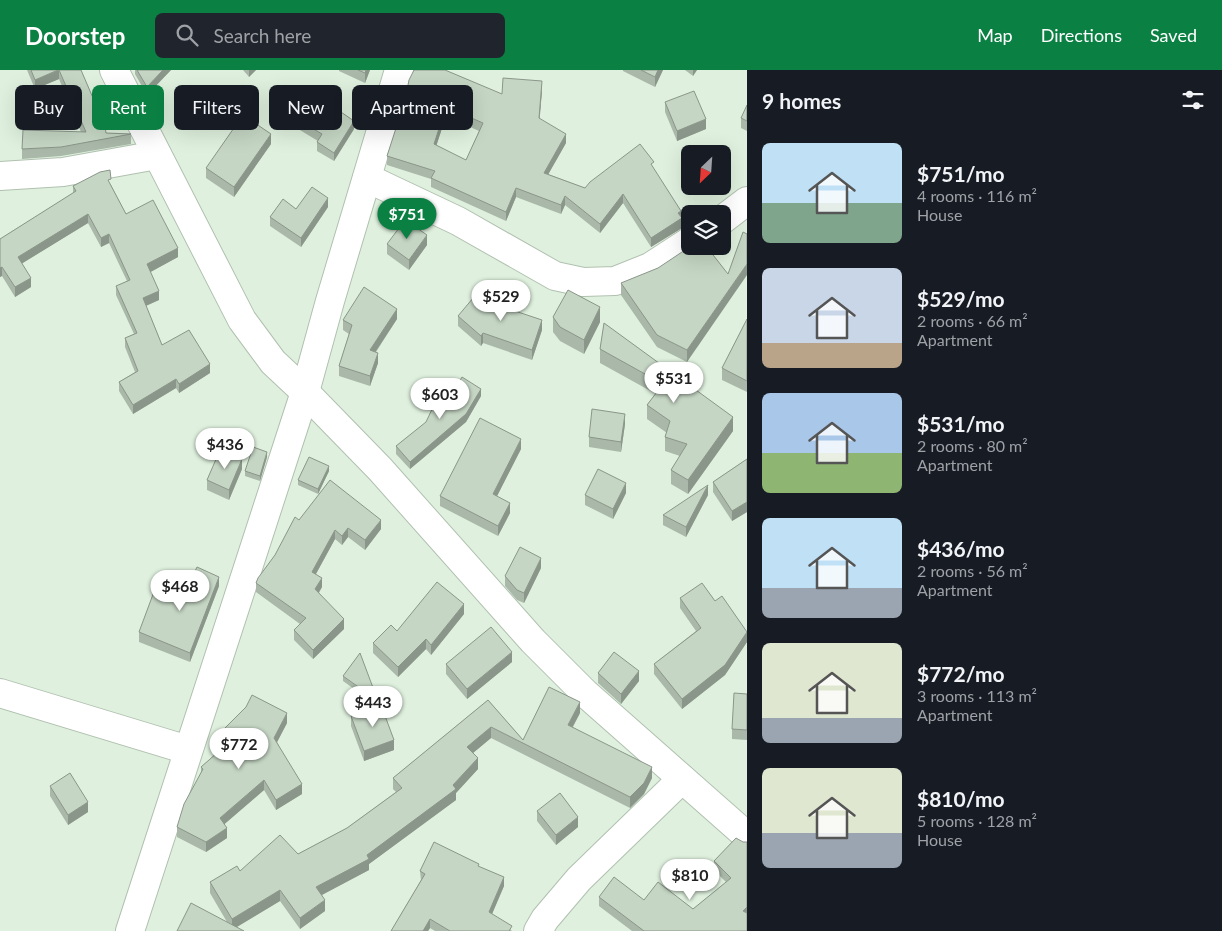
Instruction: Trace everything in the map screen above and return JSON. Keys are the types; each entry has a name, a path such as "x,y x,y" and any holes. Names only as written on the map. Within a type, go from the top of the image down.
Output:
{"street":[{"path":"114,70 242,320 272,362 305,392 380,469 533,641 585,693 747,836"},
{"path":"130,931 305,392 399,70"},
{"path":"0,176 63,172 157,156"},
{"path":"366,178 458,221 555,276 583,282 615,281 650,267 681,247"},
{"path":"731,213 747,201"},
{"path":"0,693 188,750"},
{"path":"538,931 545,918 579,879 682,779"}],"building":[{"path":"31,70 58,70 35,80"},
{"path":"59,70 81,70 92,96 92,130 106,130 106,133 131,134 61,147 22,149 23,130 86,132 82,123 82,85 66,85"},
{"path":"137,70 163,70 149,85 146,85"},
{"path":"414,70 445,70 502,94 503,78 542,81 539,118 566,134 544,173 585,188 590,182 640,144 654,162 651,164 681,211 678,213 681,219 651,238 623,194 600,224 565,196 561,205 516,188 506,212 431,178 435,171 387,156 395,130 439,130 434,144 466,160 483,123 473,119 473,85 408,85"},
{"path":"641,70 658,70 655,77"},
{"path":"694,91 706,119 677,131 665,102"},
{"path":"747,105 747,121 741,118"},
{"path":"342,113 352,120 352,124 334,153 317,142 322,134 315,130 342,130"},
{"path":"259,126 271,134 234,187 206,168 233,130 259,130"},
{"path":"110,170 111,179 108,180 126,214 153,200 178,248 147,264 159,291 143,298 162,345 189,330 210,364 179,384 176,379 133,405 119,382 138,371 125,338 137,333 116,286 130,280 109,234 101,238 88,214 18,257 31,278 15,287 2,267 0,268 0,239 76,191 73,186 100,172"},
{"path":"312,187 328,198 301,238 270,217 283,199 296,209"},
{"path":"405,220 427,235 409,260 387,244"},
{"path":"743,232 747,234 747,264 687,350 657,335 621,283 658,268 681,253 681,255 713,255 728,274"},
{"path":"364,287 397,309 370,350 378,353 370,376 339,366 352,325 343,320"},
{"path":"568,290 600,307 584,340 560,327 553,317"},
{"path":"479,291 494,304 542,320 532,350 483,333 481,336 458,316"},
{"path":"747,319 747,381 722,368"},
{"path":"604,323 733,417 688,480 671,470 687,444 665,437 670,421 647,405 663,384 600,349"},
{"path":"462,377 481,389 466,414 410,462 396,446 426,422 434,405 443,410"},
{"path":"592,409 625,414 621,442 589,437"},
{"path":"480,418 521,439 493,494 510,503 498,526 440,496"},
{"path":"253,447 267,452 260,476 245,471"},
{"path":"220,450 242,459 229,490 207,480"},
{"path":"309,457 329,466 318,489 298,480"},
{"path":"747,459 747,502 732,511 713,482"},
{"path":"598,469 626,483 613,509 585,495"},
{"path":"330,480 381,520 365,540 348,528 342,536 335,530 312,572 322,578 315,589 344,619 313,650 294,630 306,618 256,583 275,555 295,517 299,520"},
{"path":"708,485 686,527 663,515"},
{"path":"520,547 541,558 524,593 517,590 505,576"},
{"path":"197,567 219,577 190,653 139,632 155,589 182,599"},
{"path":"437,582 464,604 431,645 426,639 398,667 373,643 391,625 397,631"},
{"path":"702,583 715,601 722,596 747,632 725,665 682,699 654,664 701,628 680,598"},
{"path":"491,627 512,652 467,689 446,664"},
{"path":"614,652 639,671 621,694 598,673"},
{"path":"360,653 378,701 343,676"},
{"path":"549,687 580,702 568,725 652,767 644,783 630,797 491,727 467,747 478,758 453,785 456,789 367,855 369,859 316,887 325,900 300,918 280,890 232,919 210,882 237,866 240,871 280,835 298,854 347,828 402,788 393,778 488,700 523,740"},
{"path":"734,693 747,694 747,730 732,729"},
{"path":"252,695 287,713 274,738 302,784 276,800 264,780 220,818 227,828 206,842 177,827 184,804 203,769 201,767 233,739 224,729 246,707"},
{"path":"381,705 394,740 364,751 351,716"},
{"path":"70,773 88,802 68,815 50,786"},
{"path":"560,793 578,817 556,835 537,811"},
{"path":"736,838 747,842 747,907 743,911 747,913 747,931 644,931 599,897 614,877 644,900 658,882 693,909 731,878 714,861"},
{"path":"434,842 479,864 478,866 504,877 489,912 512,926 509,931 450,931 430,919 423,931 391,931 425,874 420,871"},
{"path":"191,903 244,931 177,931"}]}
